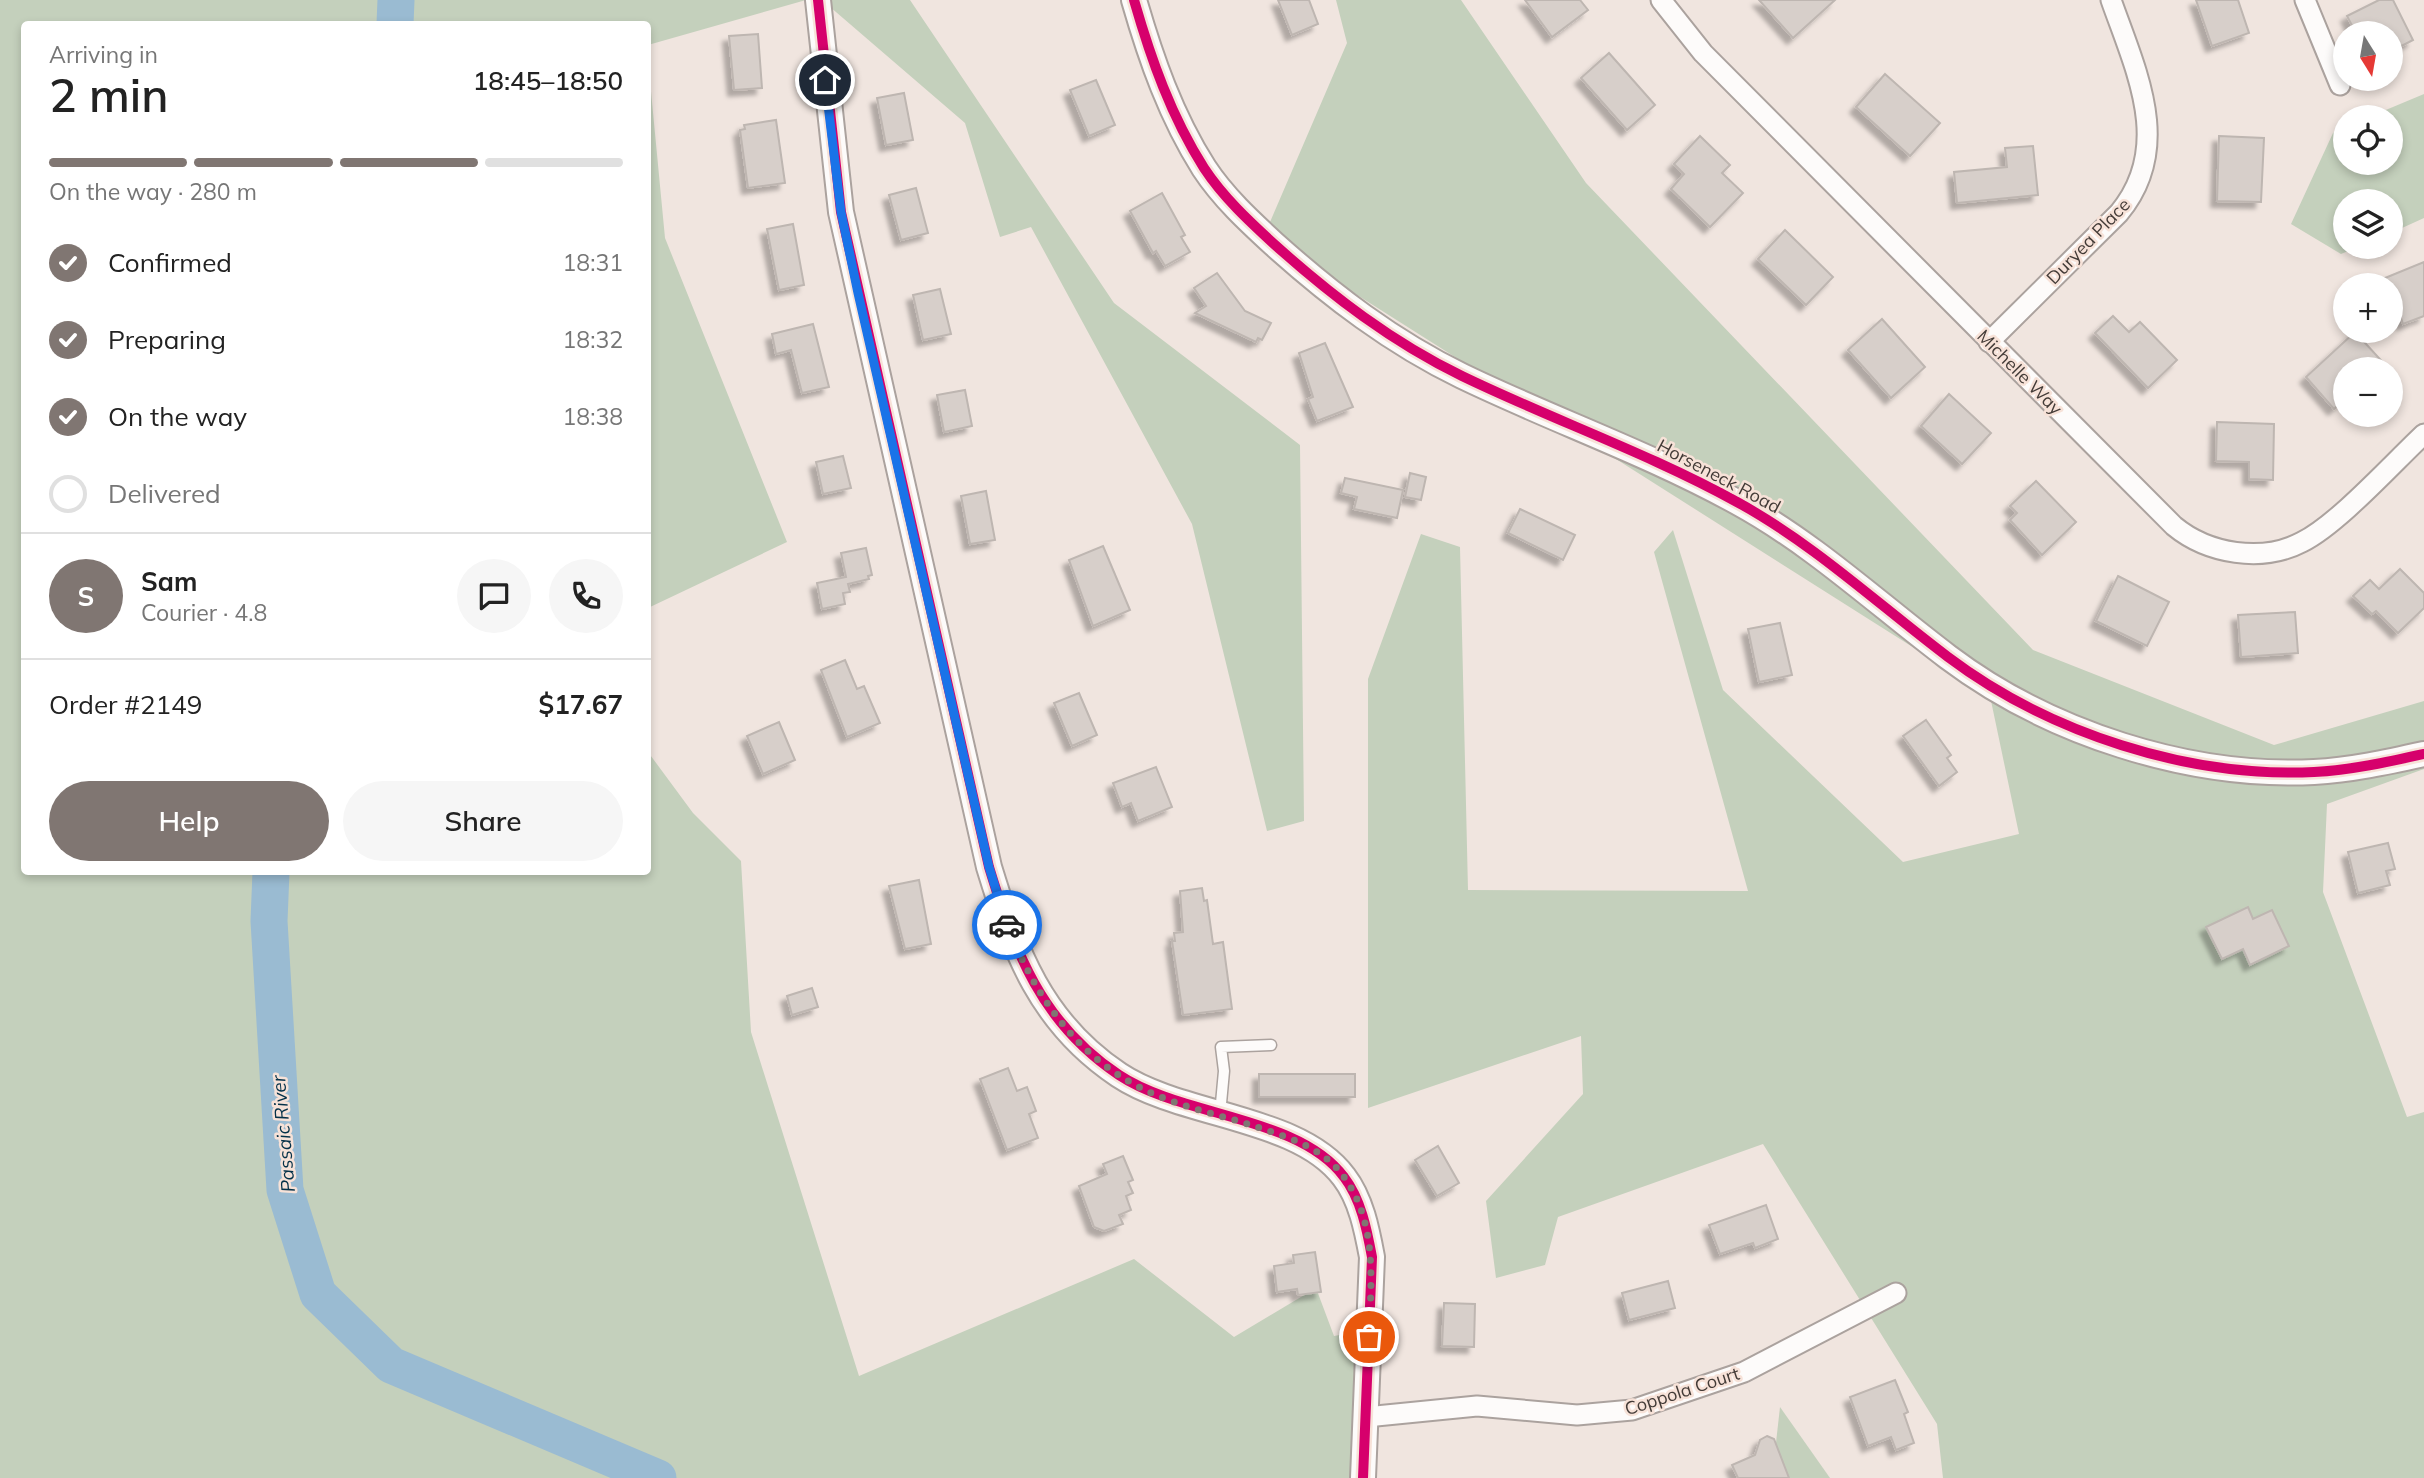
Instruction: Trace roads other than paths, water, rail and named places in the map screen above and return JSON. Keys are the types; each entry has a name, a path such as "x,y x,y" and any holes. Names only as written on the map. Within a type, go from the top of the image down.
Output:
{"street":[{"path":"818,0 841,212 980,826 1006,920 1025,970 1040,996 1096,1057 1142,1088 1303,1143 1337,1168 1355,1196 1372,1257 1363,1478"},
{"name":"Horseneck Road","path":"1134,0 1160,84 1205,170 1231,202 1312,278 1361,316 1414,351 1463,377 1682,473 1741,504 1816,554 1951,660 2010,697 2060,722 2125,745 2234,769 2317,772 2424,754"},
{"name":"Michelle Way","path":"1661,0 1703,53 2174,526 2197,542 2223,551 2265,552 2305,541 2424,434"},
{"name":"Duryea Place","path":"1989,342 2119,213 2135,191 2144,170 2148,148 2148,110 2111,0"},
{"path":"2305,0 2333,68"},
{"name":"Coppola Court","path":"1366,1417 1477,1406 1577,1415 1632,1410 1744,1371 1896,1293"}],"lane":[{"path":"1220,1115 1224,1071 1221,1047 1271,1045"}],"waterway":[{"name":"Passaic River","path":"395,21 396,0"},
{"name":"Passaic River","path":"271,875 269,921 285,1190 318,1294 391,1365 658,1478"}]}
